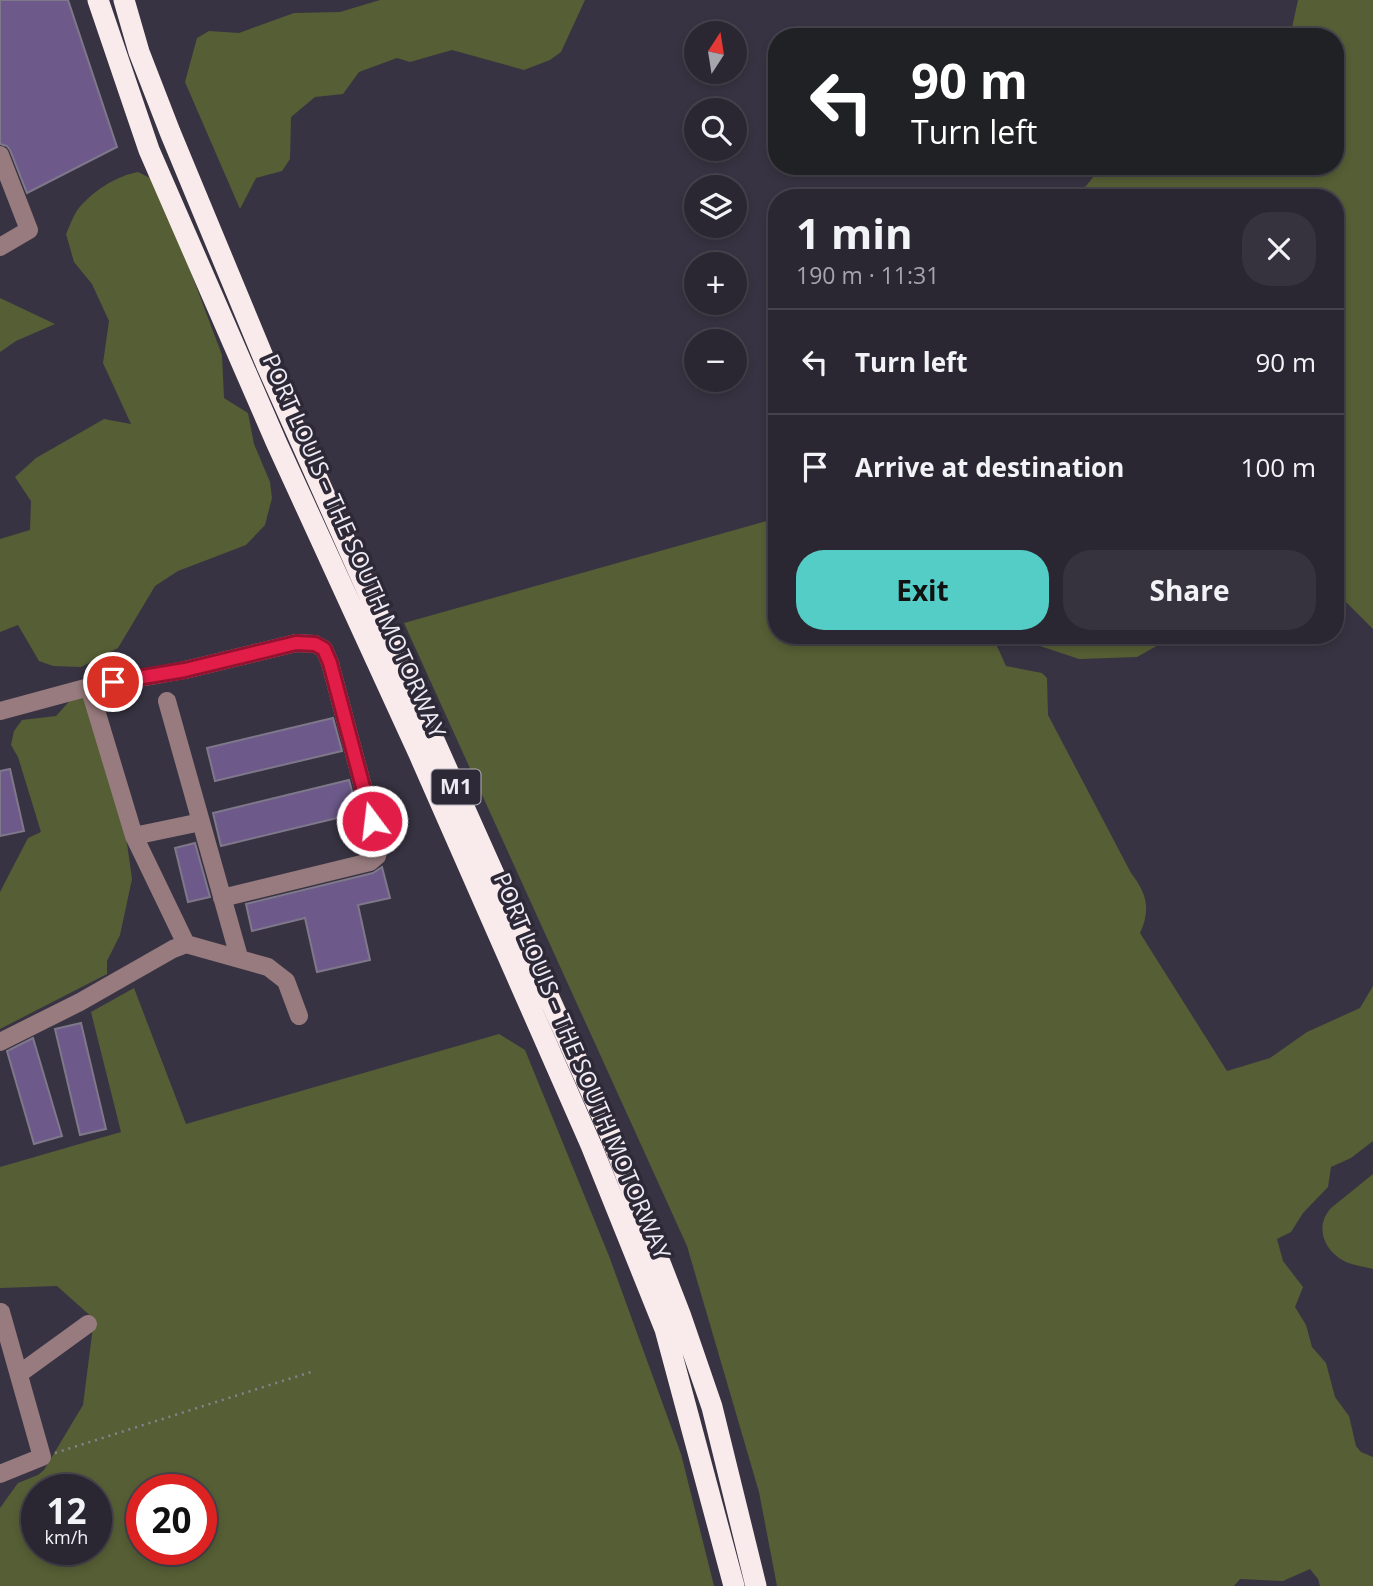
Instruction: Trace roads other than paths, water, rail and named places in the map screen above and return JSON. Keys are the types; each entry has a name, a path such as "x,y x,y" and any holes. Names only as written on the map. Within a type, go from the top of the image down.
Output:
{"highway":[{"name":"PORT LOUIS – THE SOUTH MOTORWAY","path":"97,0 149,150 277,444 419,754 591,1145 665,1329 734,1586"},
{"name":"PORT LOUIS – THE SOUTH MOTORWAY","path":"124,0 139,52 267,366 610,1134 680,1314 712,1407 756,1586"}],"street":[{"path":"0,155 29,230 0,247"},
{"path":"0,711 89,687 185,670 296,643 315,644 324,649 379,847 377,856 370,862 222,898"},
{"path":"89,687 134,836 186,944"},
{"path":"167,701 239,957"},
{"path":"134,836 201,822"},
{"path":"0,1042 80,1002 173,948 186,944 268,967 286,981 299,1016"},
{"path":"0,1474 42,1457 1,1312"},
{"path":"19,1374 88,1324"}]}
